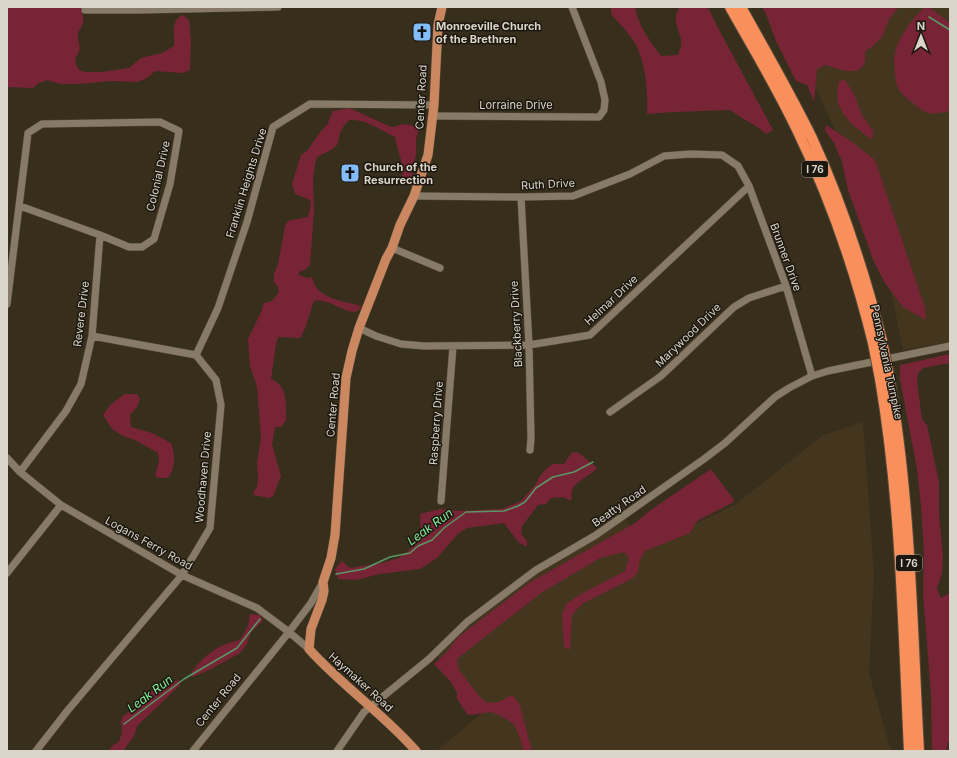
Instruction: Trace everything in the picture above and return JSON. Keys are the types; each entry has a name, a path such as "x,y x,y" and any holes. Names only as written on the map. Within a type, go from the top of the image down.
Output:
{"highway":[{"name":"Pennsylvania Turnpike","path":"730,7 784,104 813,163 835,217 877,342"},
{"name":"Pennsylvania Turnpike","path":"741,7 790,94 812,138 834,190 857,252 900,442 905,497 919,751"},
{"name":"Pennsylvania Turnpike","path":"885,378 895,493 909,751"}],"main road":[{"name":"Center Road","path":"323,582 331,558 335,535 346,378 359,328 400,225 414,196 428,155 434,104 436,45 442,7"},
{"path":"309,650 311,630 319,610 324,591 323,582"},
{"name":"Haymaker Road","path":"309,650 326,668 371,706 416,751"}],"street":[{"path":"85,10 278,7"},
{"name":"Lorraine Drive","path":"433,116 599,117 604,110 605,100 601,82 572,7"},
{"name":"Franklin Heights Drive","path":"196,354 218,308 247,222 273,127 310,104 434,104"},
{"name":"Colonial Drive","path":"7,304 28,133 42,124 160,122 179,131 170,184 154,240 142,247 129,246 20,206"},
{"name":"Ruth Drive","path":"414,196 573,196 630,174 664,156 690,154 722,155"},
{"name":"Brunner Drive","path":"722,155 738,166 749,186 786,286 812,376"},
{"name":"Helmar Drive","path":"359,328 376,336 401,344 453,346 528,345 590,335 749,186"},
{"name":"Blackberry Drive","path":"521,197 528,345 531,438 530,450"},
{"name":"Revere Drive","path":"20,472 66,411 81,384 92,336 100,235"},
{"path":"392,248 440,268"},
{"name":"Marywood Drive","path":"610,412 661,376 734,307 748,298 786,286"},
{"path":"92,336 196,354"},
{"name":"Raspberry Drive","path":"441,501 453,346"},
{"name":"Beatty Road","path":"337,751 364,712 429,659 457,631 484,608 536,570 616,522 704,459 725,443 774,398 789,388 812,376 950,346"},
{"name":"Woodhaven Drive","path":"36,751 68,710 182,575 210,528 220,405 216,380 196,354"},
{"name":"Logans Ferry Road","path":"7,458 20,472 61,505 182,575 257,608 289,632"},
{"path":"7,574 61,505"},
{"name":"Center Road","path":"193,751 289,632 311,603 323,582"},
{"name":"Haymaker Road","path":"289,632 309,650"}],"shaded area":[{"path":"7,7 82,7 83,23 78,35 80,47 75,58 79,70 86,72 101,72 129,68 141,58 162,53 174,46 174,28 176,20 183,15 189,20 191,40 190,70 183,73 155,71 147,78 138,82 111,81 60,84 47,80 37,84 33,88 7,87"},
{"path":"611,7 635,7 642,27 661,56 678,55 681,41 676,17 680,7 708,7 773,130 766,134 730,110 647,114 647,87 639,51 633,39 611,14"},
{"path":"762,7 899,7 889,19 883,36 872,47 865,51 865,61 861,68 846,71 825,65 817,69 814,102 807,85 796,81 776,41"},
{"path":"772,7 950,7 950,342 903,350 884,256 852,166 810,76"},
{"path":"925,7 929,7 950,23 950,111 936,114 925,112 913,103 901,93 896,82 894,61 897,47 911,22"},
{"path":"845,80 854,94 862,115 873,131 872,140 850,122 840,108 837,91 839,81"},
{"path":"349,108 391,127 405,124 419,129 416,139 416,153 412,178 404,183 402,163 395,137 362,121 349,120 341,131 338,144 331,150 317,157 313,179 314,211 310,265 306,269 299,272 299,275 307,278 312,277 315,286 329,297 362,307 356,312 345,310 325,301 314,301 300,338 278,337 271,379 281,386 285,396 286,420 281,427 275,427 272,444 281,476 273,496 269,498 254,495 253,493 257,487 257,463 261,438 257,387 250,366 248,339 264,303 272,301 279,292 278,287 274,282 274,274 278,264 285,226 288,221 308,217 311,205 310,200 295,194 292,184 301,155 307,151 327,125 333,111"},
{"path":"826,125 852,142 875,160 925,308 926,320 903,307 885,283 874,262 848,190 842,162 834,143 825,130"},
{"path":"950,354 950,363 923,368 918,374 917,382 922,419 927,425 939,482 939,516 943,555 942,573 937,589 941,598 950,593 950,742 948,742 946,751 932,751 931,694 923,594 924,553 921,506 917,469 900,379 900,365"},
{"path":"125,394 137,394 140,399 137,407 130,415 131,427 152,433 171,443 174,465 168,478 158,478 155,476 159,461 158,453 112,429 103,415 111,404"},
{"path":"863,422 874,573 869,673 891,751 436,751 482,713 435,653 484,608 625,515 641,550 736,504 823,435"},
{"path":"572,452 579,453 597,468 577,483 572,491 571,501 563,497 551,498 546,504 538,505 522,526 521,534 527,541 527,547 518,542 504,523 467,528 458,534 437,558 420,569 379,574 356,580 338,579 335,569 342,561 350,568 382,563 399,558 419,542 421,538 420,514 440,509 458,511 501,509 521,501 536,484 540,476 547,468 553,464 564,464"},
{"path":"711,469 734,502 697,521 690,533 645,551 640,560 638,572 633,578 582,604 572,615 570,650 564,647 562,615 566,604 581,594 625,571 629,558 624,552 600,558 541,593 457,659 459,670 479,696 487,703 499,702 512,695 519,703 532,751 523,751 521,740 514,724 501,716 491,712 472,715 467,714 457,699 457,693 451,682 434,664 448,651 457,638 529,583 635,523 652,509"},
{"path":"250,614 260,615 263,621 251,632 247,644 240,653 207,671 192,677 192,672 207,655 225,645 240,640 248,626"},
{"path":"180,680 180,685 137,726 134,736 123,751 109,751 113,745 119,742 122,732 121,721 123,716 142,702 156,686"}],"waterway":[{"path":"929,17 950,30"},
{"name":"Leak Run","path":"336,574 364,569 390,557 410,553 418,546 432,540 444,528 466,512 504,511 518,506 525,502 536,488 553,477 574,472 593,462"},
{"name":"Leak Run","path":"124,724 184,679 237,648 260,619"}],"place":[{"name":"Monroeville Church of the Brethren","path":"422,32"},
{"name":"Church of the Resurrection","path":"350,173"}]}
